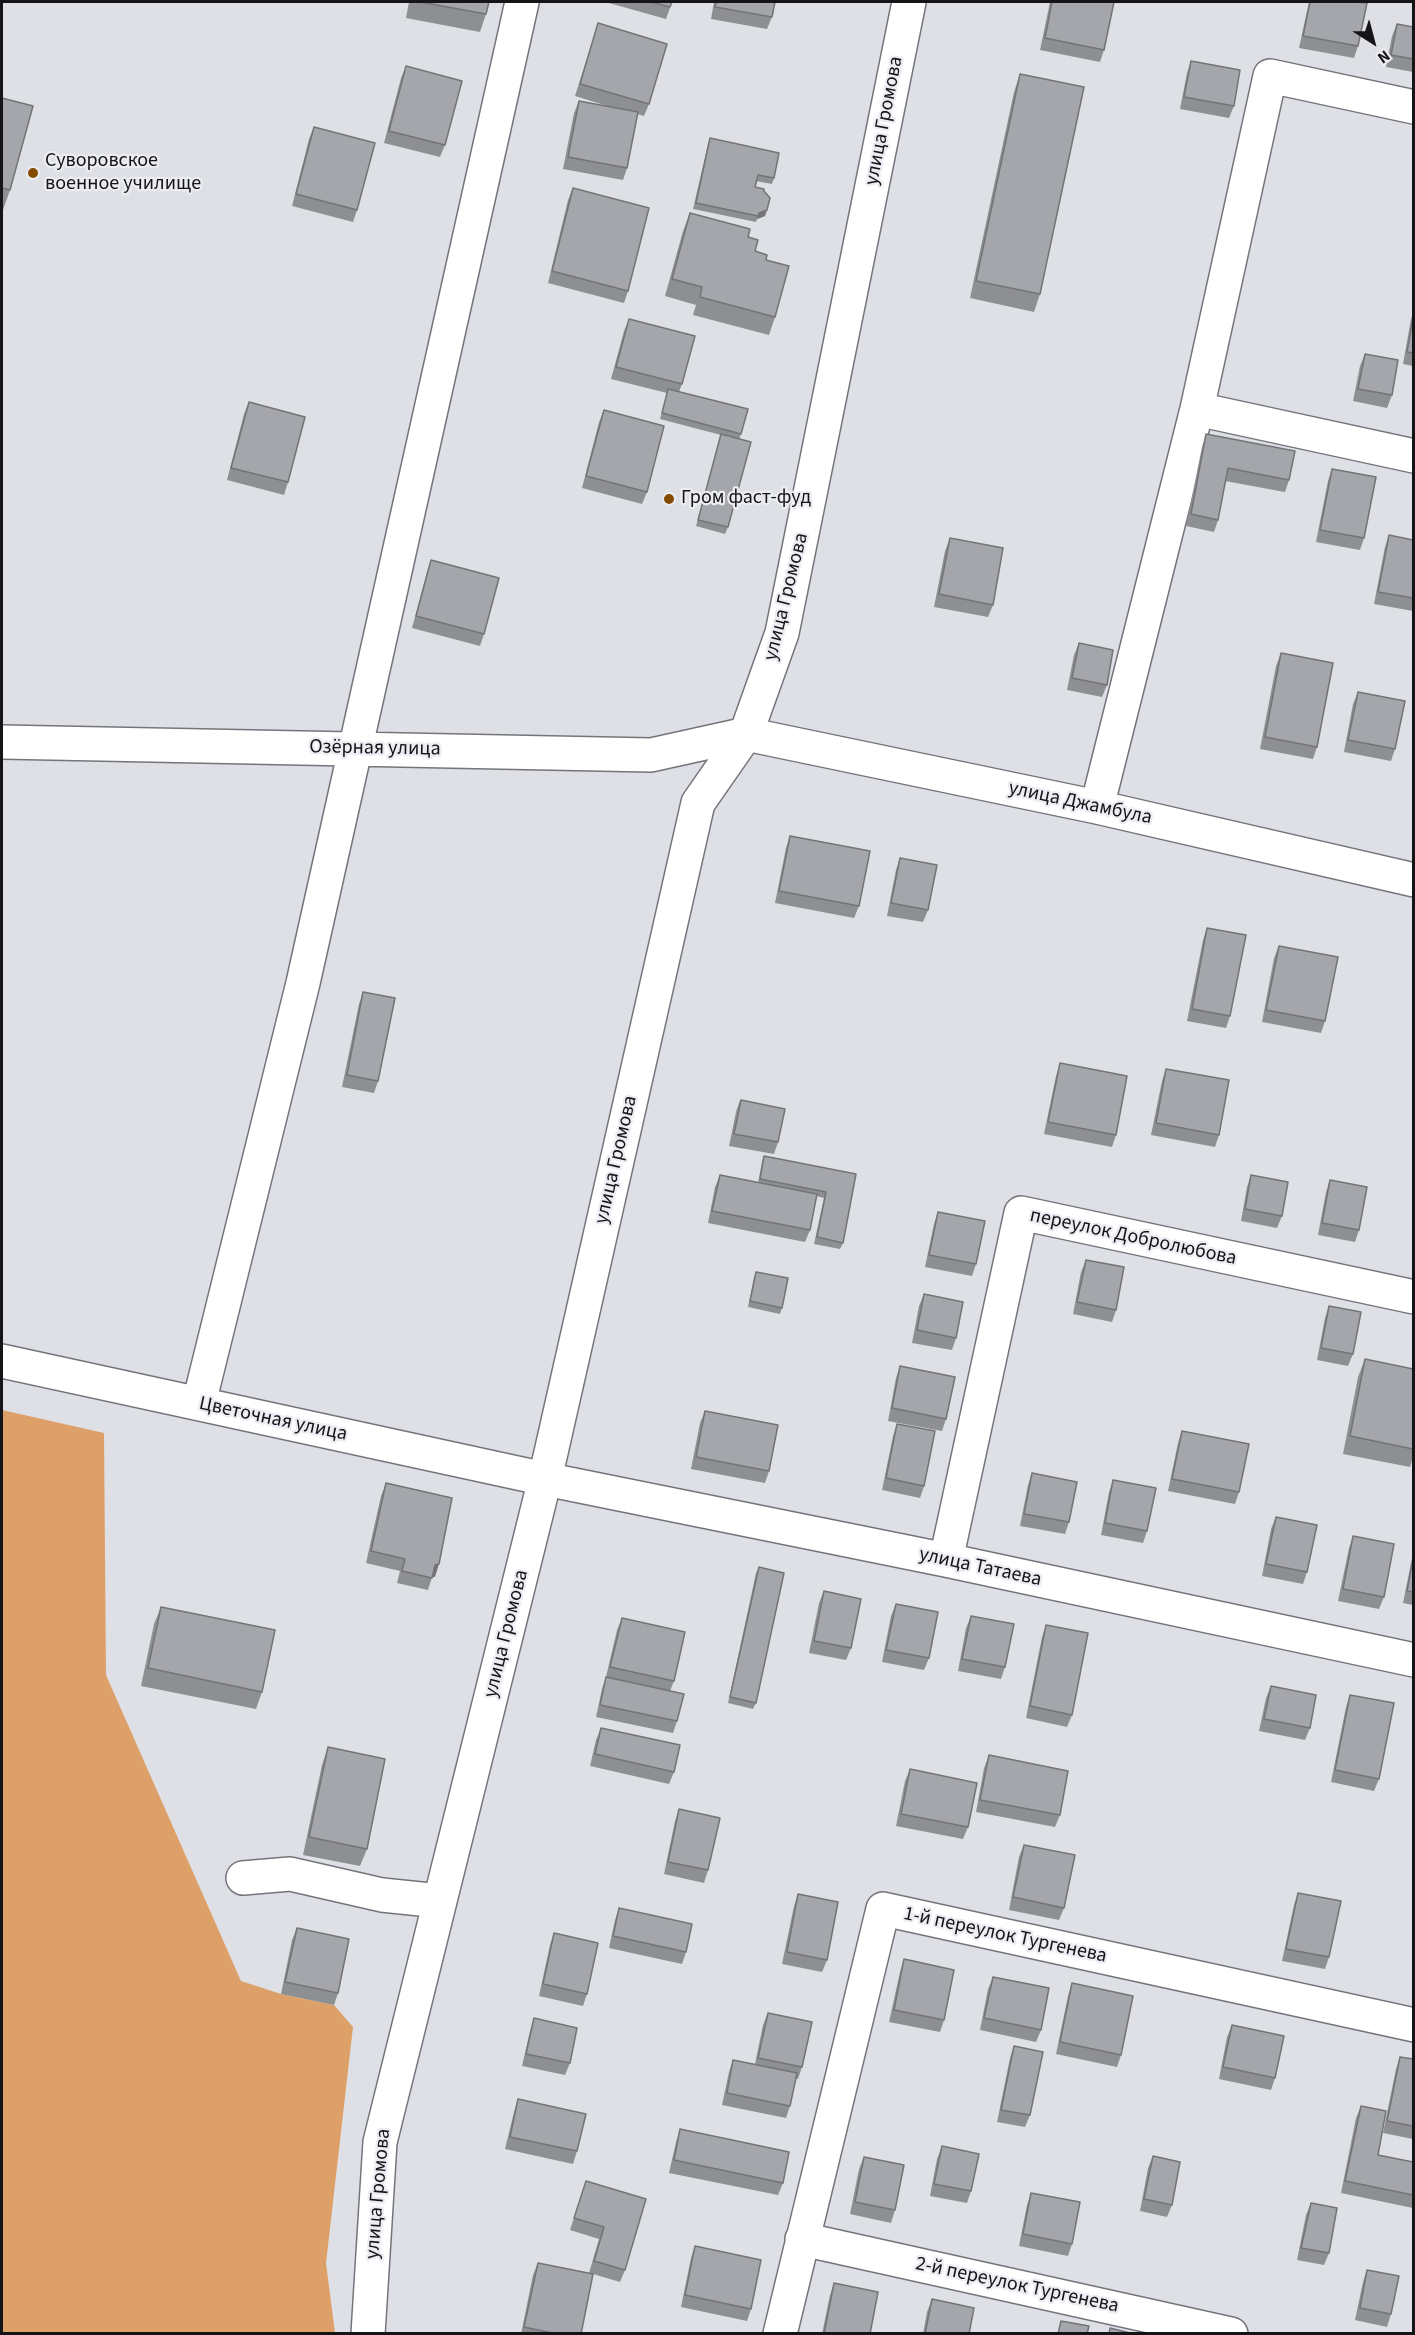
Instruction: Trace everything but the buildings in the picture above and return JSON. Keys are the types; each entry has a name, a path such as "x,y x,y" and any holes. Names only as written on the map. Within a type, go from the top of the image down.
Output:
{"street":[{"path":"199,1403 303,983 522,2"},
{"name":"улица Громова","path":"368,2334 380,2142 545,1479 698,803 746,734 782,633 909,2"},
{"path":"1096,807 1197,409 1270,76 1413,107"},
{"path":"1197,409 1413,456"},
{"name":"Озёрная улица","path":"2,742 651,755 746,734"},
{"name":"улица Джамбула","path":"746,734 1096,807 1413,880"},
{"name":"переулок Добролюбова","path":"946,1560 1021,1213 1413,1297"},
{"name":"Цветочная улица","path":"2,1360 545,1479"},
{"name":"улица Татаева","path":"545,1479 946,1560 1413,1660"},
{"path":"243,1878 290,1875 382,1895 440,1901"},
{"name":"1-й переулок Тургенева","path":"780,2334 883,1909 1413,2025"},
{"name":"2-й переулок Тургенева","path":"802,2239 1231,2334"}],"shaded area":[{"path":"2,1410 104,1433 106,1675 241,1981 281,1994 334,2005 353,2027 326,2263 335,2333 2,2334"}],"place":[{"name":"Суворовское военное училище","path":"33,173"},
{"name":"Гром фаст-фуд","path":"669,499"}]}
